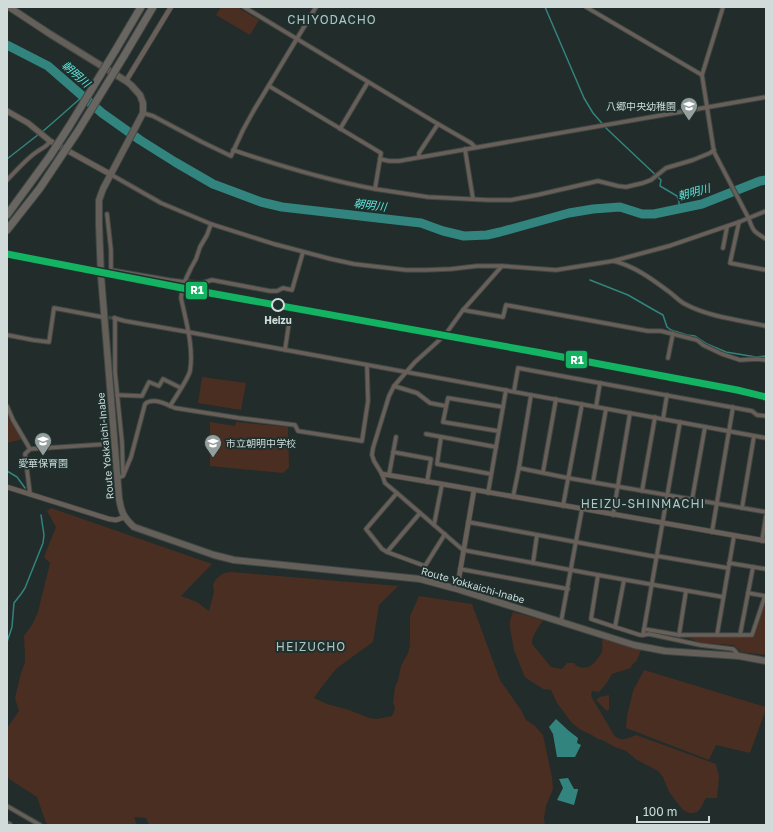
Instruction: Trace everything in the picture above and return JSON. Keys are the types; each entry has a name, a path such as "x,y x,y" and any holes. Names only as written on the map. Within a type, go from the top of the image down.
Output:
{"highway":[{"path":"7,215 50,156 70,125 141,7"},
{"path":"7,230 40,188 78,131 153,7"}],"main road":[{"path":"9,7 126,81 140,95 143,103 142,113"},
{"path":"7,111 24,120 50,141 112,172"},
{"name":"Route Yokkaichi-Inabe","path":"142,113 103,189 99,200 98,224 101,276 120,477 119,498 121,510 134,527 214,555 234,560 420,579 457,589 634,645 665,651 739,656 766,661"}],"street":[{"path":"126,81 171,7"},
{"path":"244,7 471,143 475,147"},
{"path":"142,113 153,116 231,156 243,130 316,7"},
{"path":"586,7 702,75"},
{"path":"723,7 702,75 714,151 749,219 754,232 766,239"},
{"path":"340,129 368,82"},
{"path":"269,86 381,154 376,189"},
{"path":"380,159 399,161 766,97"},
{"path":"419,157 438,124"},
{"path":"7,180 34,153 46,147 50,141"},
{"path":"465,149 473,199"},
{"path":"234,150 275,164 342,183 428,197 488,200 511,200 598,181 626,187 644,183 651,180 666,168 693,160 714,151"},
{"path":"112,172 160,203 211,224 302,252 354,264 406,270 451,269 476,266 502,266 556,270 613,261 669,246 727,227 766,211"},
{"path":"107,214 111,250 111,270 184,282 202,283 212,280 270,291 277,291 283,288 292,290 302,252"},
{"path":"739,222 730,262 766,270"},
{"path":"170,406 190,372 191,350 181,298 182,288 200,247 207,236 211,224"},
{"path":"723,248 727,227"},
{"path":"613,261 631,267 654,280 684,304 695,309 709,314 766,326"},
{"path":"502,266 463,310 445,335 415,362 394,386 389,396 372,451 374,461 382,474 385,483 463,550 723,597"},
{"path":"463,310 503,317 506,305 648,331 673,333 697,340 716,352 733,358 740,360 766,360"},
{"path":"7,335 49,342 54,308 102,317"},
{"path":"120,477 122,442 117,395 115,318 766,438"},
{"path":"285,350 289,323"},
{"path":"668,358 673,333"},
{"path":"120,477 130,457 145,404 148,402 163,402 175,408 295,425 298,431 362,441 368,401 367,365"},
{"path":"514,392 518,368 733,407 766,416"},
{"path":"117,395 142,396 149,382 159,386 163,379 181,388"},
{"path":"596,407 600,383"},
{"path":"394,386 417,393 430,403 446,406"},
{"path":"488,492 506,390"},
{"path":"513,497 531,395"},
{"path":"663,419 667,395"},
{"path":"498,432 443,422 446,406 448,398 503,407"},
{"path":"543,472 556,399"},
{"path":"563,506 582,404"},
{"path":"7,406 13,420 30,448"},
{"path":"712,532 733,407"},
{"path":"593,482 606,409"},
{"path":"613,515 630,413"},
{"path":"642,491 656,417"},
{"path":"643,634 680,422"},
{"path":"692,500 705,427"},
{"path":"426,434 496,447"},
{"path":"389,475 396,436"},
{"path":"742,508 754,436"},
{"path":"441,437 437,464 491,474"},
{"path":"30,494 25,454 30,448 108,444"},
{"path":"393,452 431,459 427,482"},
{"path":"519,468 568,478 766,512"},
{"path":"382,474 764,541 766,516"},
{"path":"434,525 442,484"},
{"path":"7,487 109,519 116,520 125,517"},
{"path":"457,589 474,490"},
{"path":"397,493 366,529 382,549 425,566 445,534"},
{"path":"561,622 582,509"},
{"path":"387,552 420,512"},
{"path":"468,522 728,568"},
{"path":"533,563 538,535"},
{"path":"717,635 734,536"},
{"path":"730,563 766,569"},
{"path":"740,634 753,567"},
{"path":"460,569 568,589"},
{"path":"598,575 591,619 640,635 649,634 700,645 732,649 739,656"},
{"path":"615,627 624,580"},
{"path":"679,635 686,591"},
{"path":"644,629 679,635 752,635 765,596 748,593"},
{"path":"7,806 40,825"}],"shaded area":[{"path":"221,7 237,7 259,20 250,35 216,15"},
{"path":"202,377 246,383 241,410 198,403"},
{"path":"7,400 12,416 23,439 7,443"},
{"path":"210,422 235,426 236,422 288,427 289,467 283,473 210,466"},
{"path":"51,508 212,564 181,596 197,602 209,611 214,592 213,584 217,578 224,573 231,572 398,586 379,605 373,642 337,668 314,698 369,718 377,719 392,716 395,709 393,702 395,687 401,666 408,653 410,645 410,616 419,596 472,604 500,680 521,710 526,720 535,726 543,735 552,777 553,789 546,806 544,818 545,825 149,825 146,818 134,817 137,825 49,825 46,823 37,797 9,779 7,775 7,728 19,711 15,698 25,662 24,636 32,625 38,612 50,563 44,557 56,527 47,511"},
{"path":"766,596 766,655 741,652 733,645 700,643 689,638 752,635"},
{"path":"513,612 543,620 534,635 532,644 551,667 562,669 567,663 574,663 575,665 583,668 591,666 601,653 602,638 641,650 637,660 631,668 612,674 599,692 592,691 591,696 614,735 619,739 630,738 636,735 716,764 719,776 717,798 706,798 697,812 689,813 683,810 669,792 663,777 658,771 637,760 626,751 598,739 581,730 572,723 557,703 551,690 543,689 526,678 524,675 514,650 510,628 510,621"},
{"path":"644,670 766,707 750,753 716,745 709,760 626,728 627,716 633,691"},
{"path":"609,695 609,709 607,711 596,700 600,697"}],"water":[{"path":"556,719 578,738 577,743 581,745 575,757 557,757 553,734 549,727"},
{"path":"568,778 574,789 578,789 574,805 557,800 563,788 559,779"}],"waterway":[{"path":"545,7 584,98 593,113 607,129 661,180 660,186 677,196 679,208"},
{"name":"朝明川","path":"7,45 48,66 102,113 140,140 175,162 213,184 261,202 282,207 421,223 443,231 464,236 487,235 569,213 593,209 620,207 642,214 654,214 702,204 766,180"},
{"path":"42,132 83,96"},
{"path":"7,159 39,134"},
{"path":"590,280 628,295 663,315 667,327 671,330 695,336 707,344 726,352 756,357 766,356"},
{"path":"7,471 17,477 25,488"},
{"path":"7,642 12,627 14,603 25,588 43,543 44,535 41,515"}],"tunnel":[{"path":"103,317 114,318"}],"transit line":[{"name":"R1","path":"7,254 182,288 536,352 737,390 766,397"}],"place":[{"name":"八郷中央幼稚園","path":"689,121"},
{"name":"Heizu","path":"278,305"},
{"name":"愛華保育園","path":"43,456"},
{"name":"市立朝明中学校","path":"213,458"}],"district":[{"name":"CHIYODACHO","path":"332,20"},
{"name":"HEIZU-SHINMACHI","path":"643,504"},
{"name":"HEIZUCHO","path":"311,647"}]}
